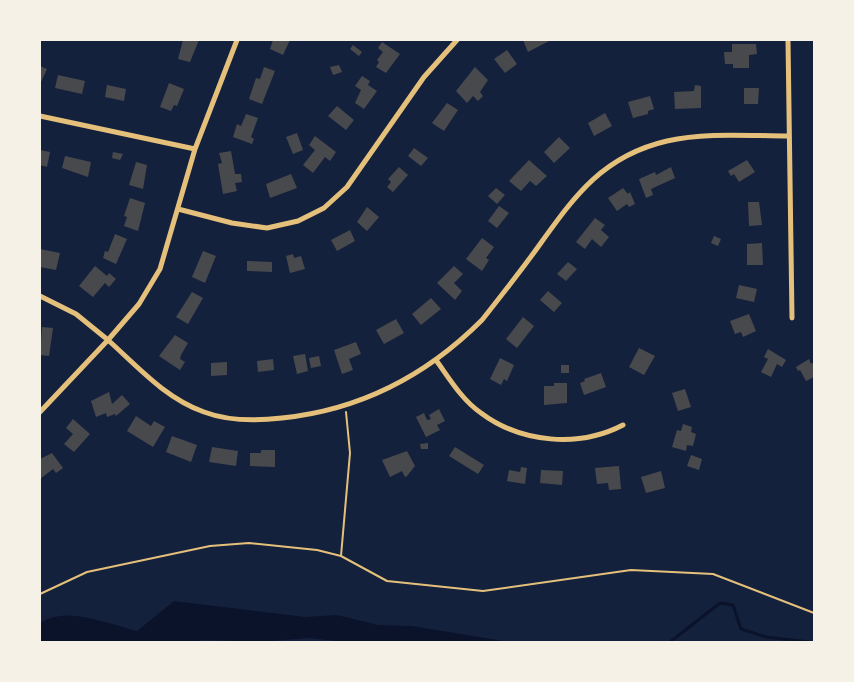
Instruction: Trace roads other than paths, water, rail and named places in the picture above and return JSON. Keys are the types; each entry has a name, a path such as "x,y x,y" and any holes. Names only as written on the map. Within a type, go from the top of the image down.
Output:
{"street":[{"path":"40,412 139,304 160,269 194,149 237,40"},
{"path":"178,209 232,223 267,228 298,221 324,208 346,187 424,77 457,40"},
{"path":"788,40 792,318"},
{"path":"40,116 194,149"},
{"path":"40,296 76,314 108,340 164,391 204,412 220,417 263,420 314,414 344,406 392,387 436,360 482,320 579,191 602,172 625,157 667,141 689,138 789,136"},
{"path":"436,360 461,393 480,413 520,434 550,438 590,439 624,425"}],"water":[{"path":"174,601 305,617 337,615 378,625 412,626 510,642 344,642 309,638 260,642 202,640 197,642 40,642 40,623 51,618 75,616 137,631"}],"waterway":[{"path":"670,642 720,603 733,605 741,629 766,637 810,642"}]}
